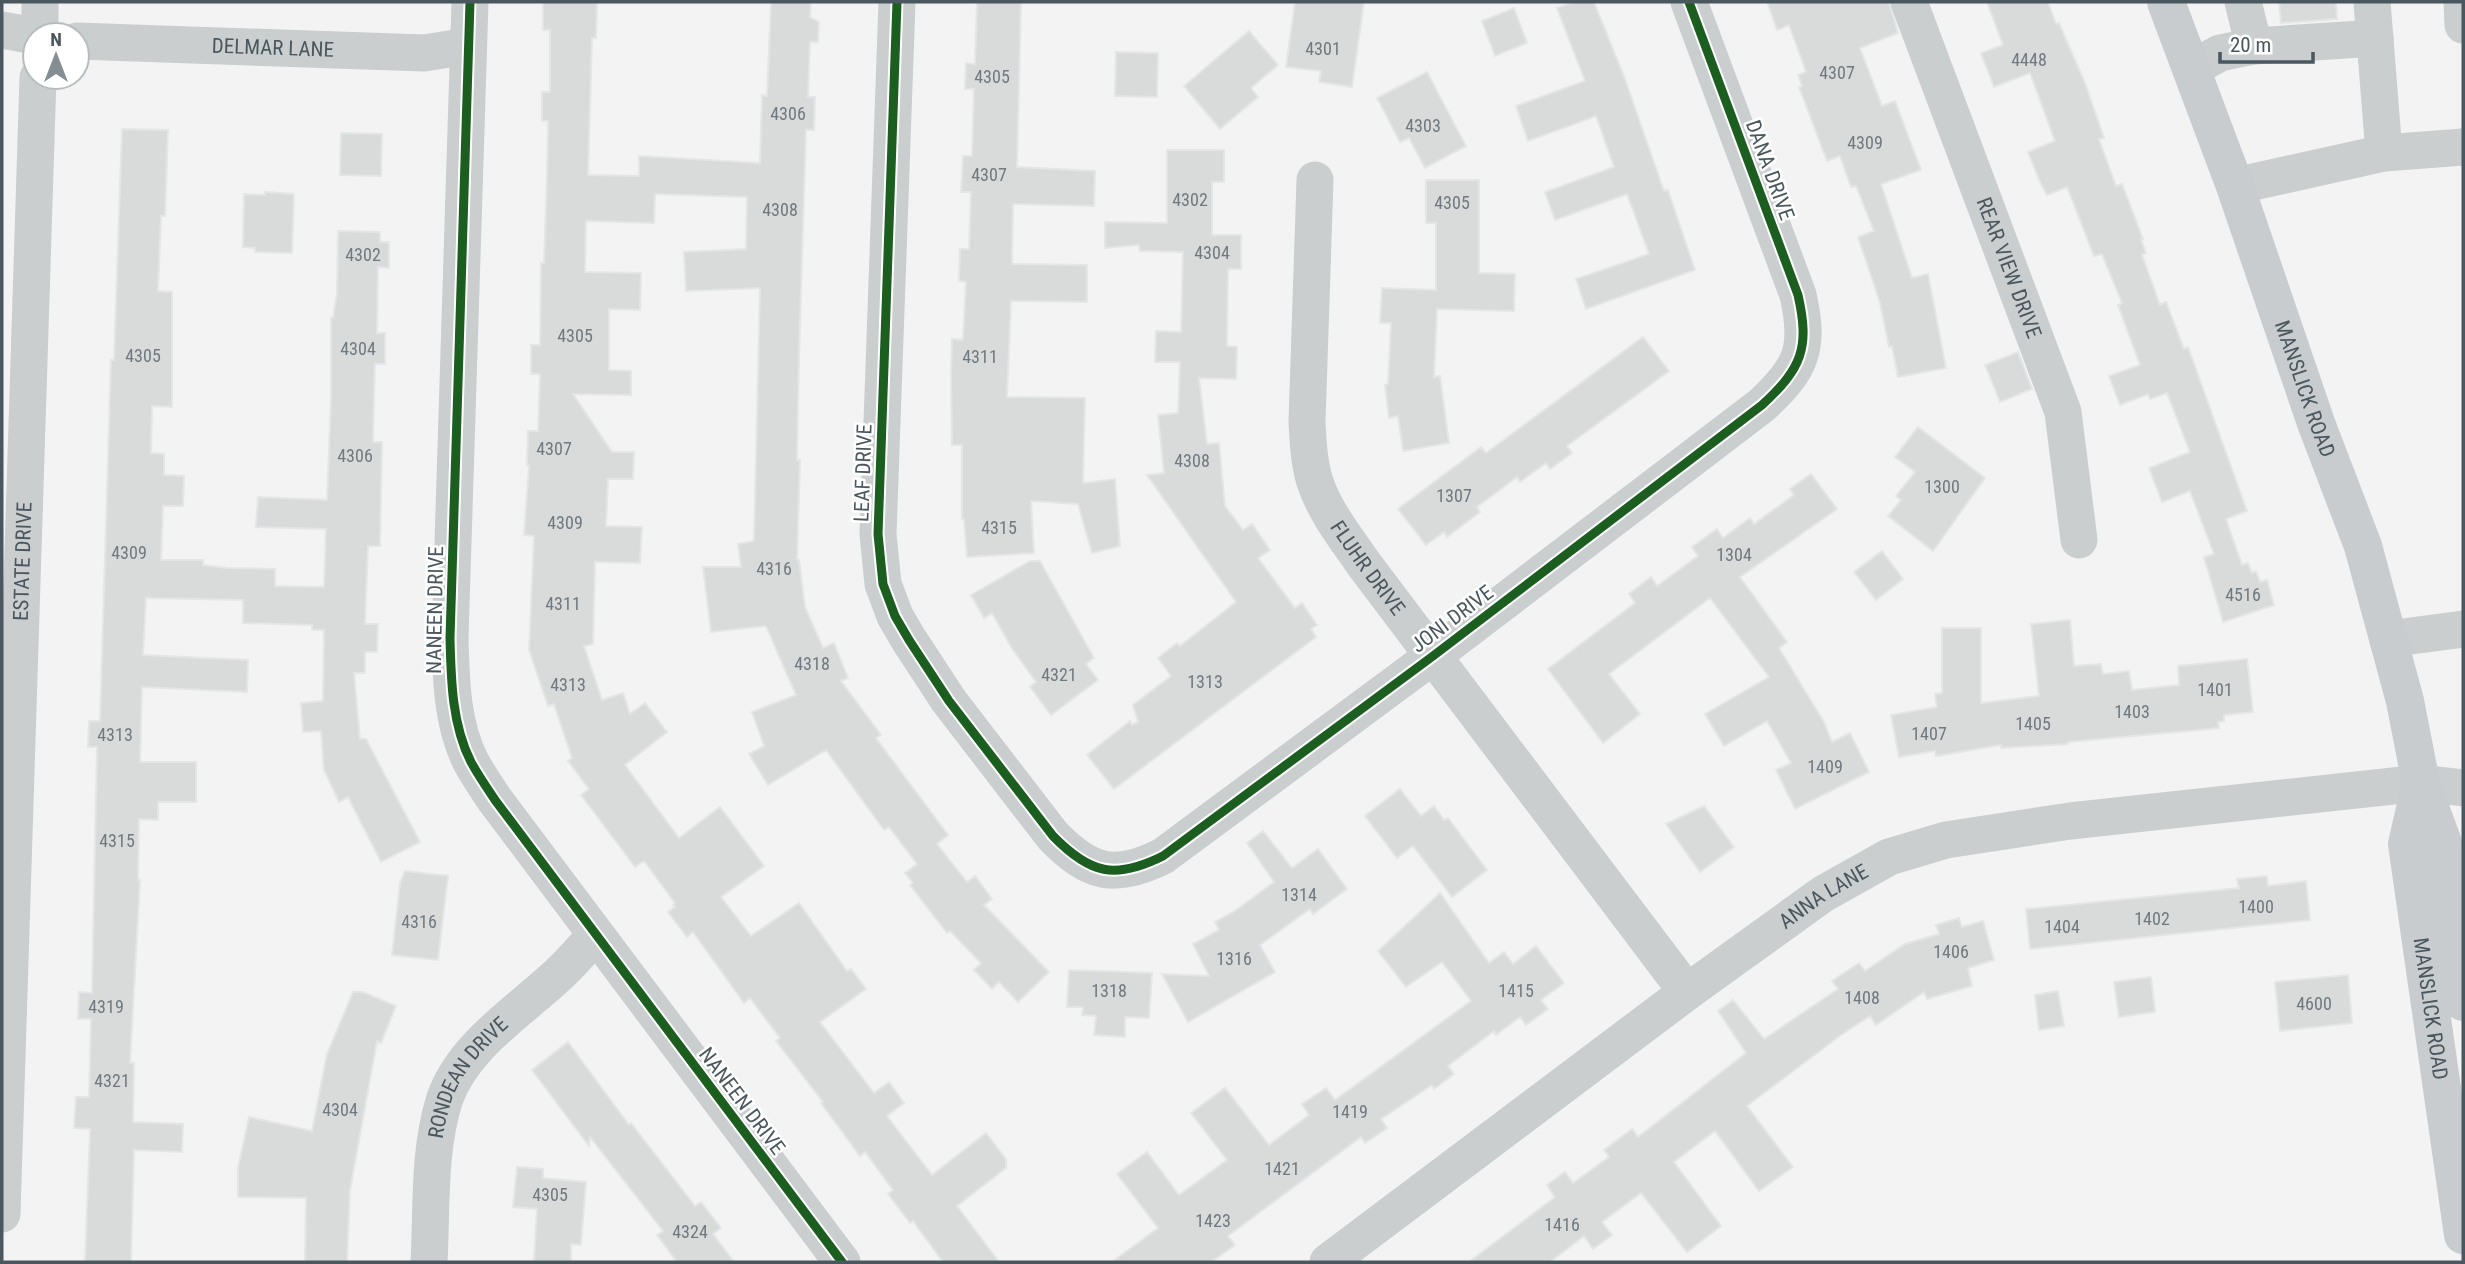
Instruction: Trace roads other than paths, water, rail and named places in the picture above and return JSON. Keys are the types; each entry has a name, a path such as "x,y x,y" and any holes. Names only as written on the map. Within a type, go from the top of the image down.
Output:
{"main road":[{"name":"MANSLICK ROAD","path":"2166,2 2235,186 2316,423 2363,546 2405,701 2421,783 2443,843 2459,936 2463,1002"},
{"name":"MANSLICK ROAD","path":"2421,783 2407,844 2463,1236"}],"street":[{"path":"38,21 40,2"},
{"name":"NANEEN DRIVE","path":"470,2 450,638 451,684 460,734 471,762 495,800 842,1262"},
{"name":"LEAF DRIVE","path":"897,2 878,534 883,583 902,628 949,701 1053,836 1071,855 1098,868"},
{"name":"DANA DRIVE","path":"1689,2 1798,295 1804,322 1801,354"},
{"name":"REAR VIEW DRIVE","path":"1909,2 2063,412 2080,540"},
{"path":"2243,2 2254,46"},
{"path":"2372,2 2384,153"},
{"path":"2462,2 2463,26"},
{"path":"2,30 21,33"},
{"path":"2191,69 2220,53 2254,46 2375,38"},
{"name":"DELMAR LANE","path":"91,41 424,53 468,46"},
{"name":"ESTATE DRIVE","path":"2,1214 38,91"},
{"path":"2235,186 2384,153 2463,147"},
{"name":"FLUHR DRIVE","path":"1315,180 1307,422 1308,452 1315,483 1331,515 1363,563 1687,992"},
{"name":"JONI DRIVE","path":"1098,868 1122,871 1140,867 1163,856 1433,656 1762,405 1786,380 1801,354"},
{"path":"2388,639 2463,629"},
{"name":"ANNA LANE","path":"1328,1262 1687,992 1823,894 1889,857 1946,840 2070,821 2421,783 2463,788"},
{"name":"RONDEAN DRIVE","path":"429,1262 435,1142 446,1098 456,1076 482,1042 562,973 595,935"}]}
